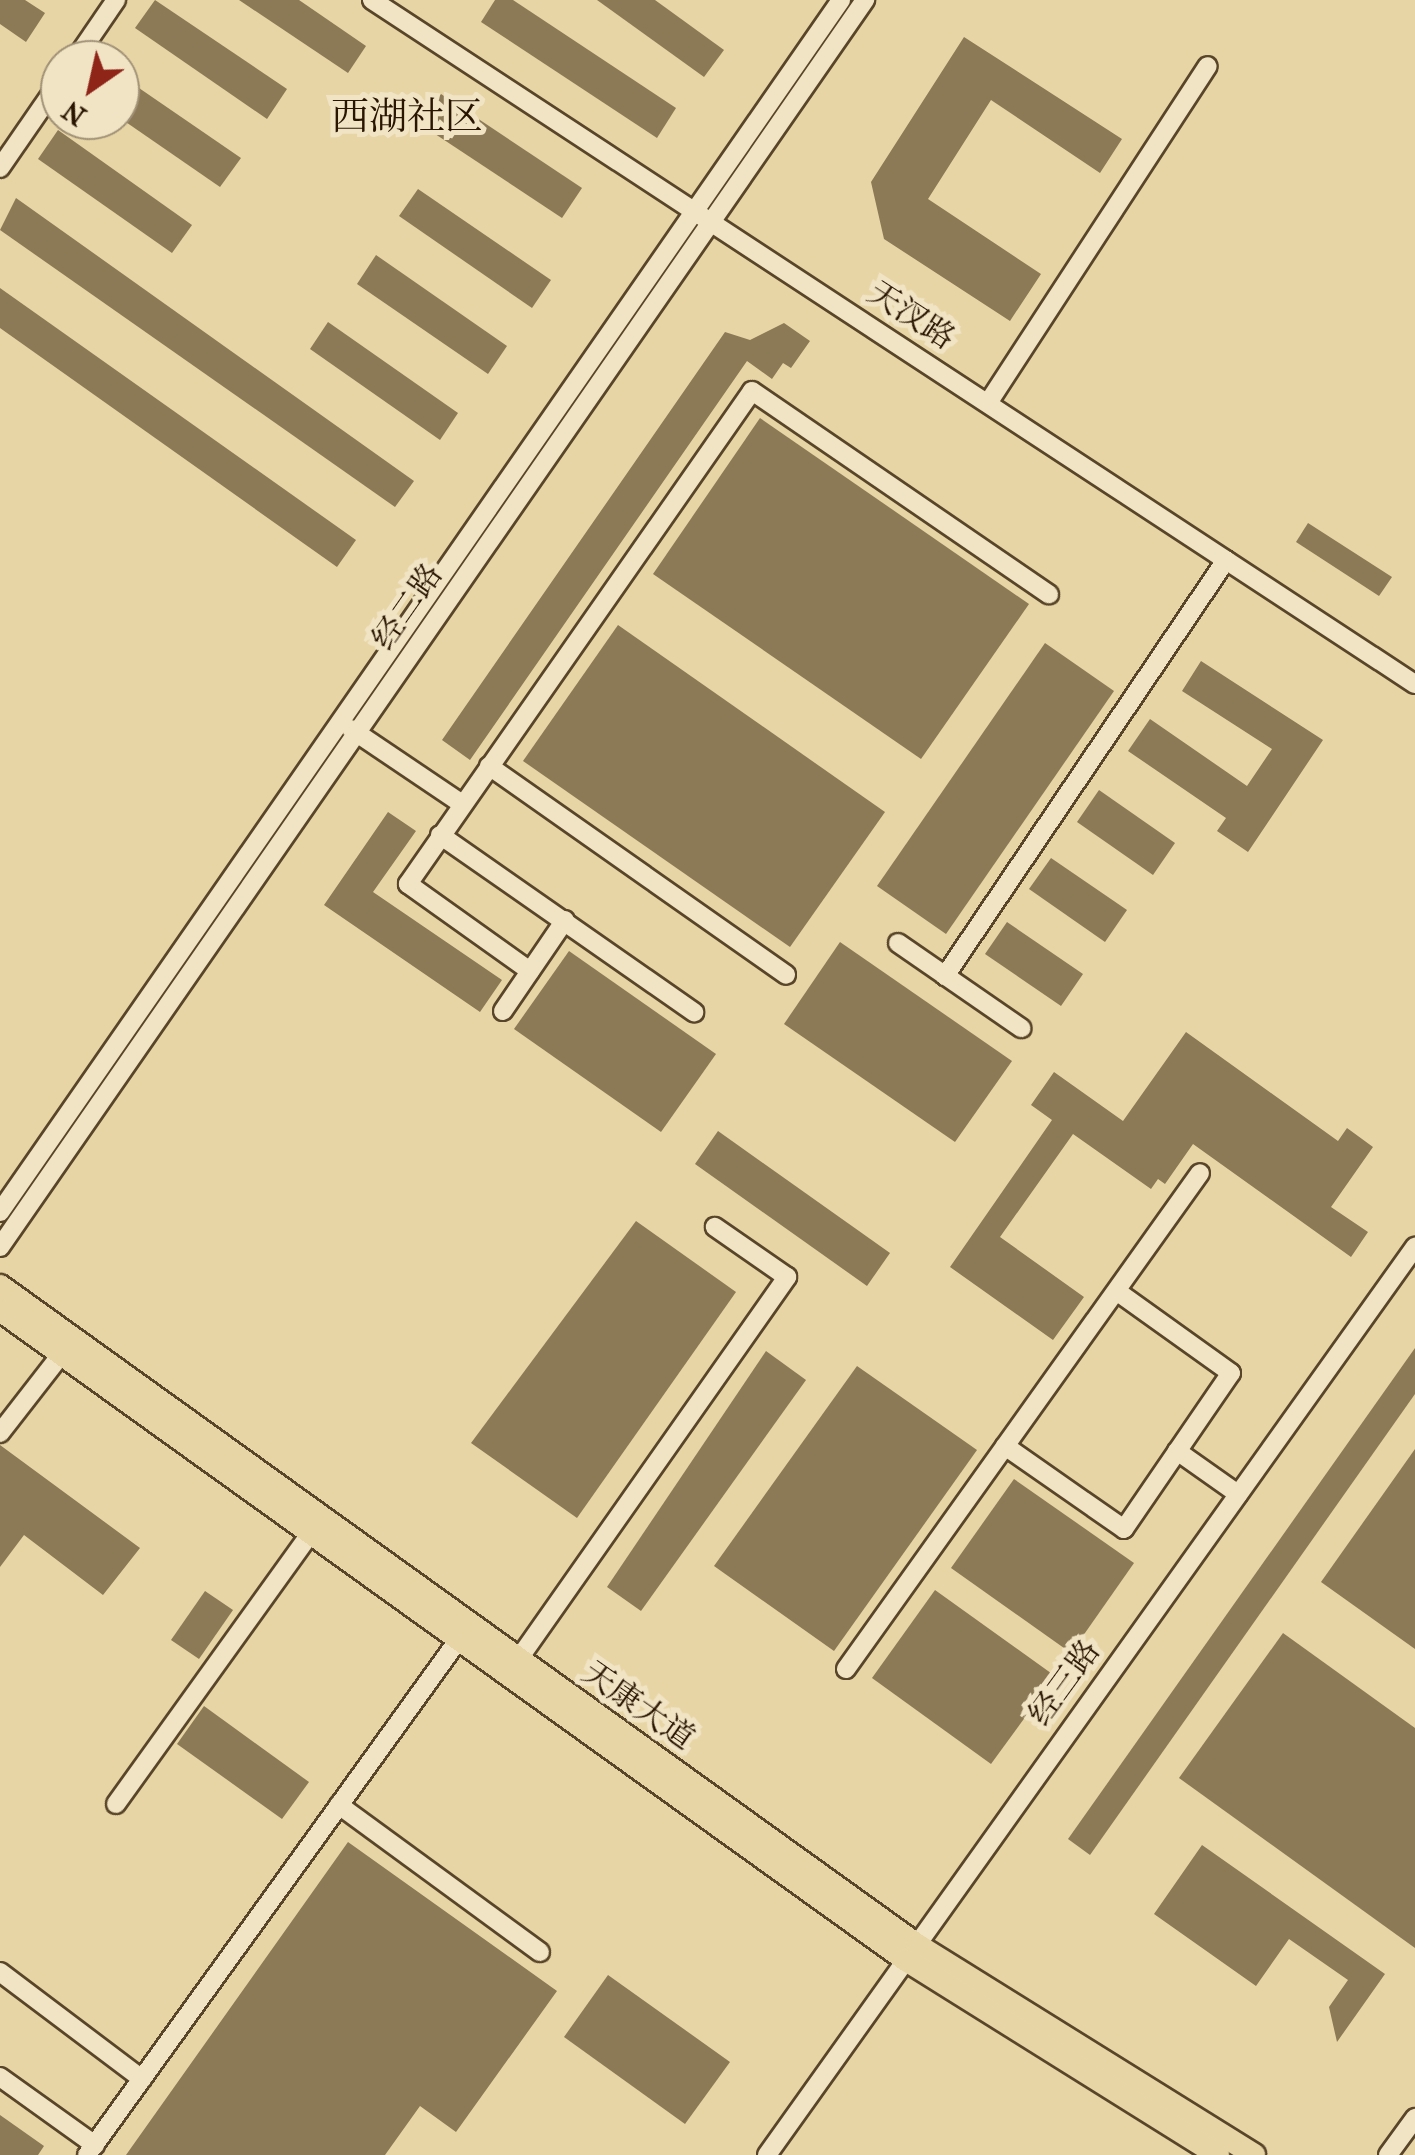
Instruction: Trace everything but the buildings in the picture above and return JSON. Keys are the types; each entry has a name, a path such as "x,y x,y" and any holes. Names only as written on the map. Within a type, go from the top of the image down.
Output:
{"main road":[{"name":"天康大道","path":"0,1286 66,1348"},
{"name":"天康大道","path":"0,1310 66,1348 313,1529 911,1953 1218,2155"},
{"name":"天康大道","path":"911,1953 1254,2155"}],"street":[{"path":"88,40 116,0"},
{"name":"天汊路","path":"372,0 1415,684"},
{"name":"经二路","path":"0,1212 841,0"},
{"name":"经二路","path":"0,1247 864,0"},
{"path":"988,403 1208,66"},
{"path":"0,168 40,110"},
{"path":"530,971 408,884 752,391 1049,594"},
{"path":"945,976 1226,560"},
{"path":"340,722 462,804"},
{"path":"489,766 786,975"},
{"path":"440,835 694,1012"},
{"path":"503,1011 565,920"},
{"path":"898,943 1021,1028"},
{"path":"846,1669 1200,1174"},
{"path":"512,1669 787,1278 715,1227"},
{"name":"经三路","path":"767,2155 1415,1247"},
{"path":"1005,1446 1124,1529 1231,1373 1118,1292"},
{"path":"0,1433 66,1348"},
{"path":"1177,1451 1238,1494"},
{"path":"116,1804 313,1529"},
{"path":"0,2077 91,2150 463,1634"},
{"path":"339,1806 540,1952"},
{"path":"0,1972 142,2079"},
{"path":"1388,2155 1415,2118"}],"district":[{"name":"西湖社区","path":"407,117"}]}
